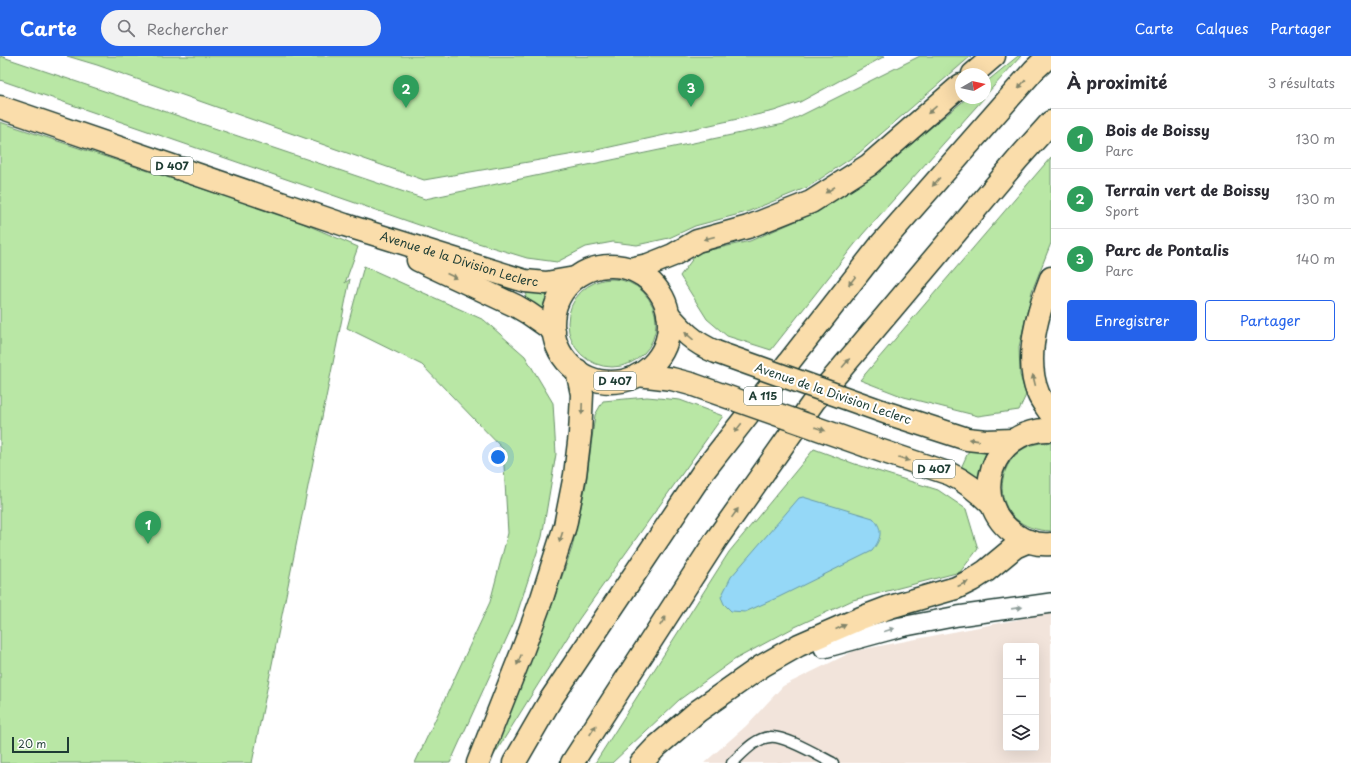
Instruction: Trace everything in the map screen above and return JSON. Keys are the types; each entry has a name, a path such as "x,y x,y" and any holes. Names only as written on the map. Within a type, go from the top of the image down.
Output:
{"main road":[{"path":"980,68 994,56"},
{"name":"A 115","path":"514,763 551,699 703,472 882,243 1029,76 1049,56"},
{"path":"630,269 648,265 673,255 697,241 748,228 811,202 869,165 955,89"},
{"name":"Avenue de la Division Leclerc","path":"0,107 345,225 525,281 546,283 575,278"},
{"path":"572,763 716,540 814,401 1051,122"},
{"name":"Avenue de la Division Leclerc","path":"345,225 516,306 554,331"},
{"name":"D 407","path":"607,266 618,266 630,269 648,279 655,286 663,299 668,314 668,334 660,354 654,362 638,375 622,380 596,380 577,370 568,362 562,353 554,331 555,312 558,302 565,289 575,278 585,272 607,266"},
{"path":"1051,278 1045,293 1036,327 1033,348 1032,375 1038,394 1051,414"},
{"name":"Avenue de la Division Leclerc","path":"668,314 692,340 716,352 890,414 967,439 986,442 1012,440"},
{"path":"478,763 540,605 565,526 575,475 580,434 582,394 577,370"},
{"name":"D 407","path":"638,375 672,379 691,384 950,474 978,491 992,505"},
{"path":"1051,430 1033,431 1022,434 1012,440 998,455 990,474 989,485 992,505 996,515 1010,531 1028,541 1038,544 1051,544"},
{"path":"641,763 656,747 698,710 762,666 799,645 861,618 890,607 956,588 986,571 1015,547 1028,541"},
{"path":"656,747 717,706 787,663 824,648"}],"street":[{"path":"824,648 901,627 958,616 1051,603"}],"lane":[{"path":"732,763 755,742 770,737 784,739 833,763"}],"shaded area":[{"path":"1051,613 1051,763 704,763 746,726 783,686 854,651"}],"green space":[{"path":"0,56 425,199 784,124 920,56 971,56 957,68 955,68 955,70 859,153 808,187 747,212 695,226 669,238 637,245 613,242 586,247 557,262 527,258 419,225 0,80"},
{"path":"67,56 885,56 800,102 774,111 592,151 424,180 97,65"},
{"path":"1018,56 1021,56 991,89 991,78"},
{"path":"960,104 979,104 862,235 771,350 727,336 707,319 680,276 697,253 750,241 817,212 876,173"},
{"path":"0,122 291,218 358,247 345,283 350,279 252,763 0,763"},
{"path":"1051,157 1051,243 1032,291 1019,347 1020,375 1026,395 1019,410 978,416 904,397 860,380"},
{"path":"364,266 484,320 525,356 553,403 556,454 542,537 515,620 450,763 415,763 490,602 508,533 503,449 422,365 347,328"},
{"path":"603,279 621,279 637,286 649,298 656,314 656,332 649,348 637,360 621,367 603,367 587,360 575,348 568,332 568,314 575,298 587,286"},
{"path":"529,288 551,289 545,300 542,311 524,300"},
{"path":"647,397 680,400 723,416 579,619 489,763 528,661 554,599 572,548 586,484 595,415 603,401"},
{"path":"1051,443 1051,531 1028,526 1013,516 1004,501 1002,484 1006,468 1016,454 1031,445"},
{"path":"970,448 987,451 981,465 979,478 961,468"},
{"path":"814,449 855,464 938,490 966,509 978,549 960,572 853,600 795,627 734,660 679,700 612,763 595,763 729,552"}],"water":[{"path":"803,497 873,518 880,531 878,542 875,547 872,551 779,597 745,612 731,611 724,604 721,597 731,577 799,498"}],"place":[{"name":"Parc de Pontalis","path":"691,107"},
{"name":"Terrain vert de Boissy","path":"406,108"},
{"name":"Bois de Boissy","path":"148,544"}]}
